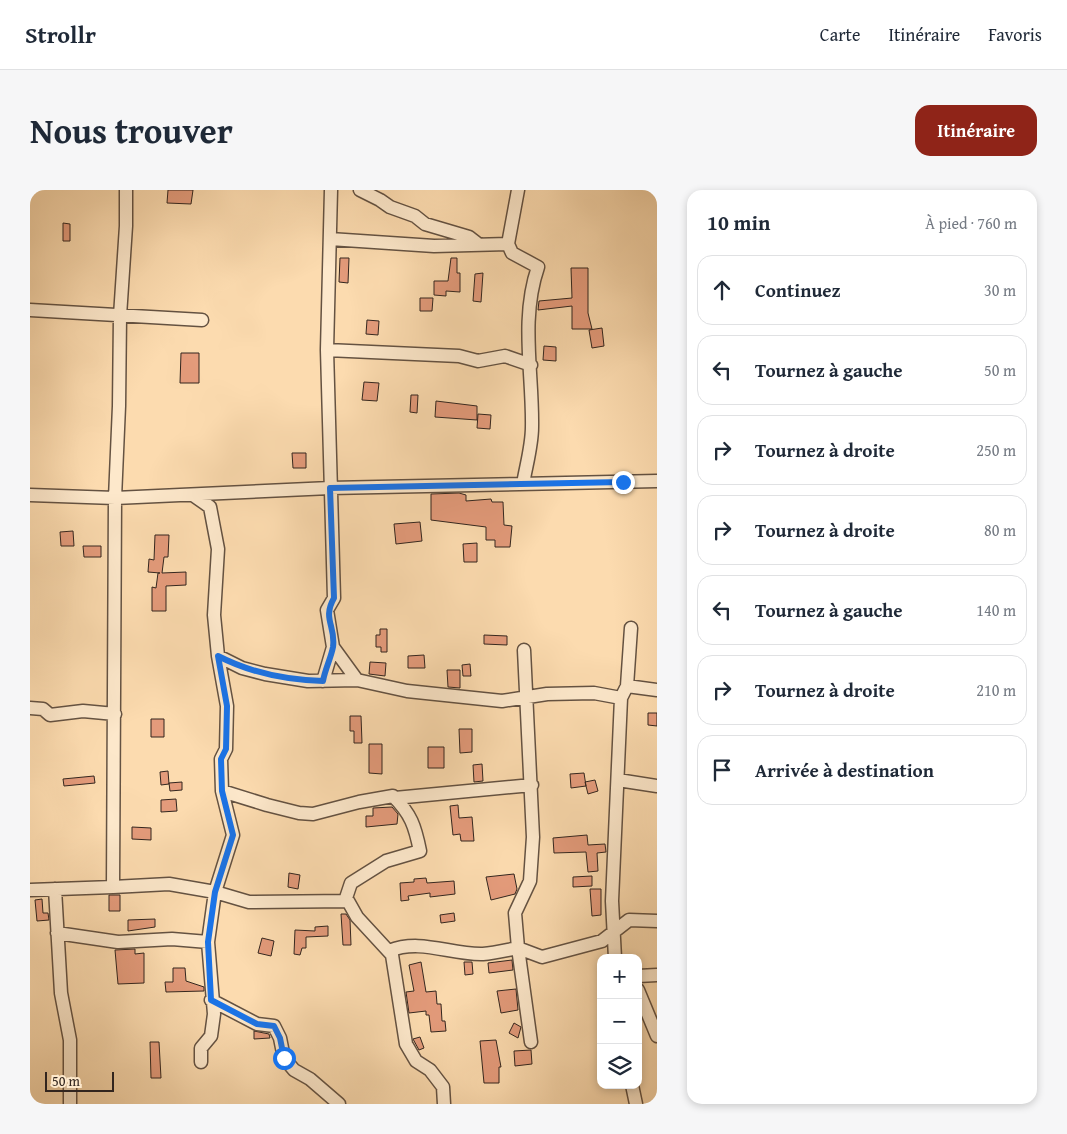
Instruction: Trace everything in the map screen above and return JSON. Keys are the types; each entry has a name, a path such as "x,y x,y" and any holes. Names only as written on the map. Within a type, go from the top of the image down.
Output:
{"street":[{"path":"113,887 115,498 126,190"},
{"path":"331,190 327,350 334,598 327,610 333,647 357,680"},
{"path":"360,190 390,207 415,216 425,224 469,237 479,244"},
{"path":"518,190 508,244 512,253 538,267 530,288 528,337 531,365 532,430 523,484"},
{"path":"330,239 434,246 508,244"},
{"path":"30,310 202,320"},
{"path":"327,350 459,356 478,361 505,356 531,365"},
{"path":"30,495 115,498 330,488 657,481"},
{"path":"193,494 210,507 218,549 214,615 218,656 227,706 226,749 221,759 222,791 233,835 215,892 208,942 211,1000 214,1014 211,1036 201,1048 201,1062"},
{"path":"615,954 612,901 624,692 631,628"},
{"path":"323,681 333,647"},
{"path":"524,650 528,697 533,836 530,881 516,913 518,948 531,1042"},
{"path":"218,656 242,668 265,674 323,681 357,680 407,691 502,701 528,697 657,690"},
{"path":"30,708 43,709 50,715 89,711 115,714"},
{"path":"618,780 657,786"},
{"path":"222,791 275,807 313,814 359,802 393,796 395,798 532,785"},
{"path":"345,901 351,883 386,861 420,851 416,829 407,809 395,798"},
{"path":"30,890 169,884 215,892 248,902 348,901 357,918 392,955 406,1044 416,1061 430,1070 443,1087 444,1104"},
{"path":"55,889 61,993 70,1040 70,1104"},
{"path":"389,951 403,945 433,946 441,951 484,954 518,948 542,957 602,941 629,920 657,920"},
{"path":"614,931 623,954"},
{"path":"57,933 118,942 172,939 208,942"},
{"path":"642,976 657,975"},
{"path":"642,999 657,1036"},
{"path":"211,1000 257,1024 274,1026 280,1038 284,1058 294,1070 310,1079 339,1104"},
{"path":"633,1089 636,1104"}],"building":[{"path":"168,190 193,190 191,204 167,203"},
{"path":"63,223 70,224 70,241 63,241"},
{"path":"340,258 349,258 348,283 339,282"},
{"path":"451,258 457,258 457,273 460,273 460,292 446,291 446,296 434,295 434,281 448,281"},
{"path":"571,268 588,268 588,313 592,329 572,329 572,306 538,310 539,301 572,298"},
{"path":"483,273 481,302 473,301 475,274"},
{"path":"420,298 433,298 432,311 420,311"},
{"path":"367,320 379,321 378,335 366,334"},
{"path":"602,328 604,346 592,348 589,330"},
{"path":"544,346 556,347 556,361 543,360"},
{"path":"181,353 199,353 199,383 180,383"},
{"path":"364,382 379,383 377,401 362,400"},
{"path":"411,395 418,395 417,413 410,412"},
{"path":"436,401 477,406 477,420 435,417"},
{"path":"478,414 491,415 490,429 477,428"},
{"path":"292,453 306,453 306,468 293,468"},
{"path":"459,493 466,495 466,501 491,499 492,502 503,502 504,525 512,526 510,547 495,547 495,540 486,540 486,527 431,520 431,494"},
{"path":"420,522 422,541 396,544 394,524"},
{"path":"73,531 74,546 61,546 60,532"},
{"path":"155,535 169,535 168,557 164,557 162,573 186,572 186,585 166,586 166,611 152,611 152,587 156,588 158,573 160,573 148,572 149,559 154,560"},
{"path":"477,543 477,562 464,562 463,544"},
{"path":"83,546 101,546 101,557 84,557"},
{"path":"380,629 387,629 387,652 381,652 381,647 376,647 376,635 380,635"},
{"path":"484,635 507,636 507,645 484,644"},
{"path":"424,655 425,668 408,668 408,656"},
{"path":"370,662 386,663 385,676 369,674"},
{"path":"470,664 471,676 463,676 462,665"},
{"path":"447,670 460,670 460,688 448,687"},
{"path":"648,713 657,713 657,726 648,725"},
{"path":"350,716 361,716 362,743 354,743 354,731 350,731"},
{"path":"151,719 164,719 164,737 151,737"},
{"path":"459,729 472,729 472,752 460,753"},
{"path":"369,744 382,744 382,774 369,773"},
{"path":"428,747 444,747 444,768 428,768"},
{"path":"482,764 483,781 474,782 473,765"},
{"path":"168,771 169,784 161,785 160,772"},
{"path":"584,773 586,786 571,788 570,774"},
{"path":"94,776 95,783 64,786 63,779"},
{"path":"595,780 598,791 588,794 585,782"},
{"path":"182,782 182,790 170,791 169,783"},
{"path":"176,799 177,811 161,812 161,800"},
{"path":"458,805 459,818 472,817 474,841 461,841 460,834 453,835 450,806"},
{"path":"392,807 398,814 397,824 366,827 366,816 373,816 373,808"},
{"path":"132,827 151,828 151,840 132,839"},
{"path":"587,835 588,845 605,844 606,852 597,853 598,871 588,872 586,852 554,853 553,838"},
{"path":"289,873 300,875 298,889 288,887"},
{"path":"514,874 517,889 515,894 491,900 486,877"},
{"path":"592,876 592,886 573,887 573,877"},
{"path":"426,878 427,883 454,881 455,894 430,897 430,893 408,896 409,900 401,901 400,883 414,882 414,879"},
{"path":"590,889 601,889 601,915 592,916"},
{"path":"109,895 120,895 120,911 109,911"},
{"path":"42,899 43,913 48,913 49,920 37,921 35,900"},
{"path":"454,913 455,921 441,923 440,915"},
{"path":"341,914 346,914 350,920 351,945 343,945"},
{"path":"155,919 155,927 128,931 128,920"},
{"path":"328,926 328,936 306,937 306,948 302,948 300,955 294,954 295,930 315,931 315,927"},
{"path":"262,938 274,941 271,956 258,953"},
{"path":"135,949 135,954 144,953 144,983 118,984 115,950"},
{"path":"512,960 513,970 489,973 488,963"},
{"path":"421,962 426,992 436,991 437,1004 441,1004 442,1021 445,1021 446,1031 431,1032 429,1015 426,1015 426,1011 409,1013 406,992 414,991 409,965"},
{"path":"464,962 472,962 473,974 465,975"},
{"path":"173,968 185,968 186,981 204,987 204,991 166,992 165,982 173,982"},
{"path":"516,989 518,1010 501,1013 497,991"},
{"path":"514,1023 521,1027 518,1038 509,1033"},
{"path":"254,1031 269,1034 270,1038 254,1039"},
{"path":"420,1037 424,1048 419,1050 413,1039"},
{"path":"496,1040 501,1067 499,1067 499,1083 484,1083 480,1041"},
{"path":"150,1042 159,1042 161,1078 151,1078"},
{"path":"531,1050 532,1064 515,1066 514,1051"}],"route":[{"path":"284,1058 280,1038 274,1026 257,1024 211,1000 208,942 215,892 233,835 222,791 221,759 226,749 227,706 218,656 242,668 265,674 323,681 333,647 327,610 334,598 330,488 623,482"}]}
